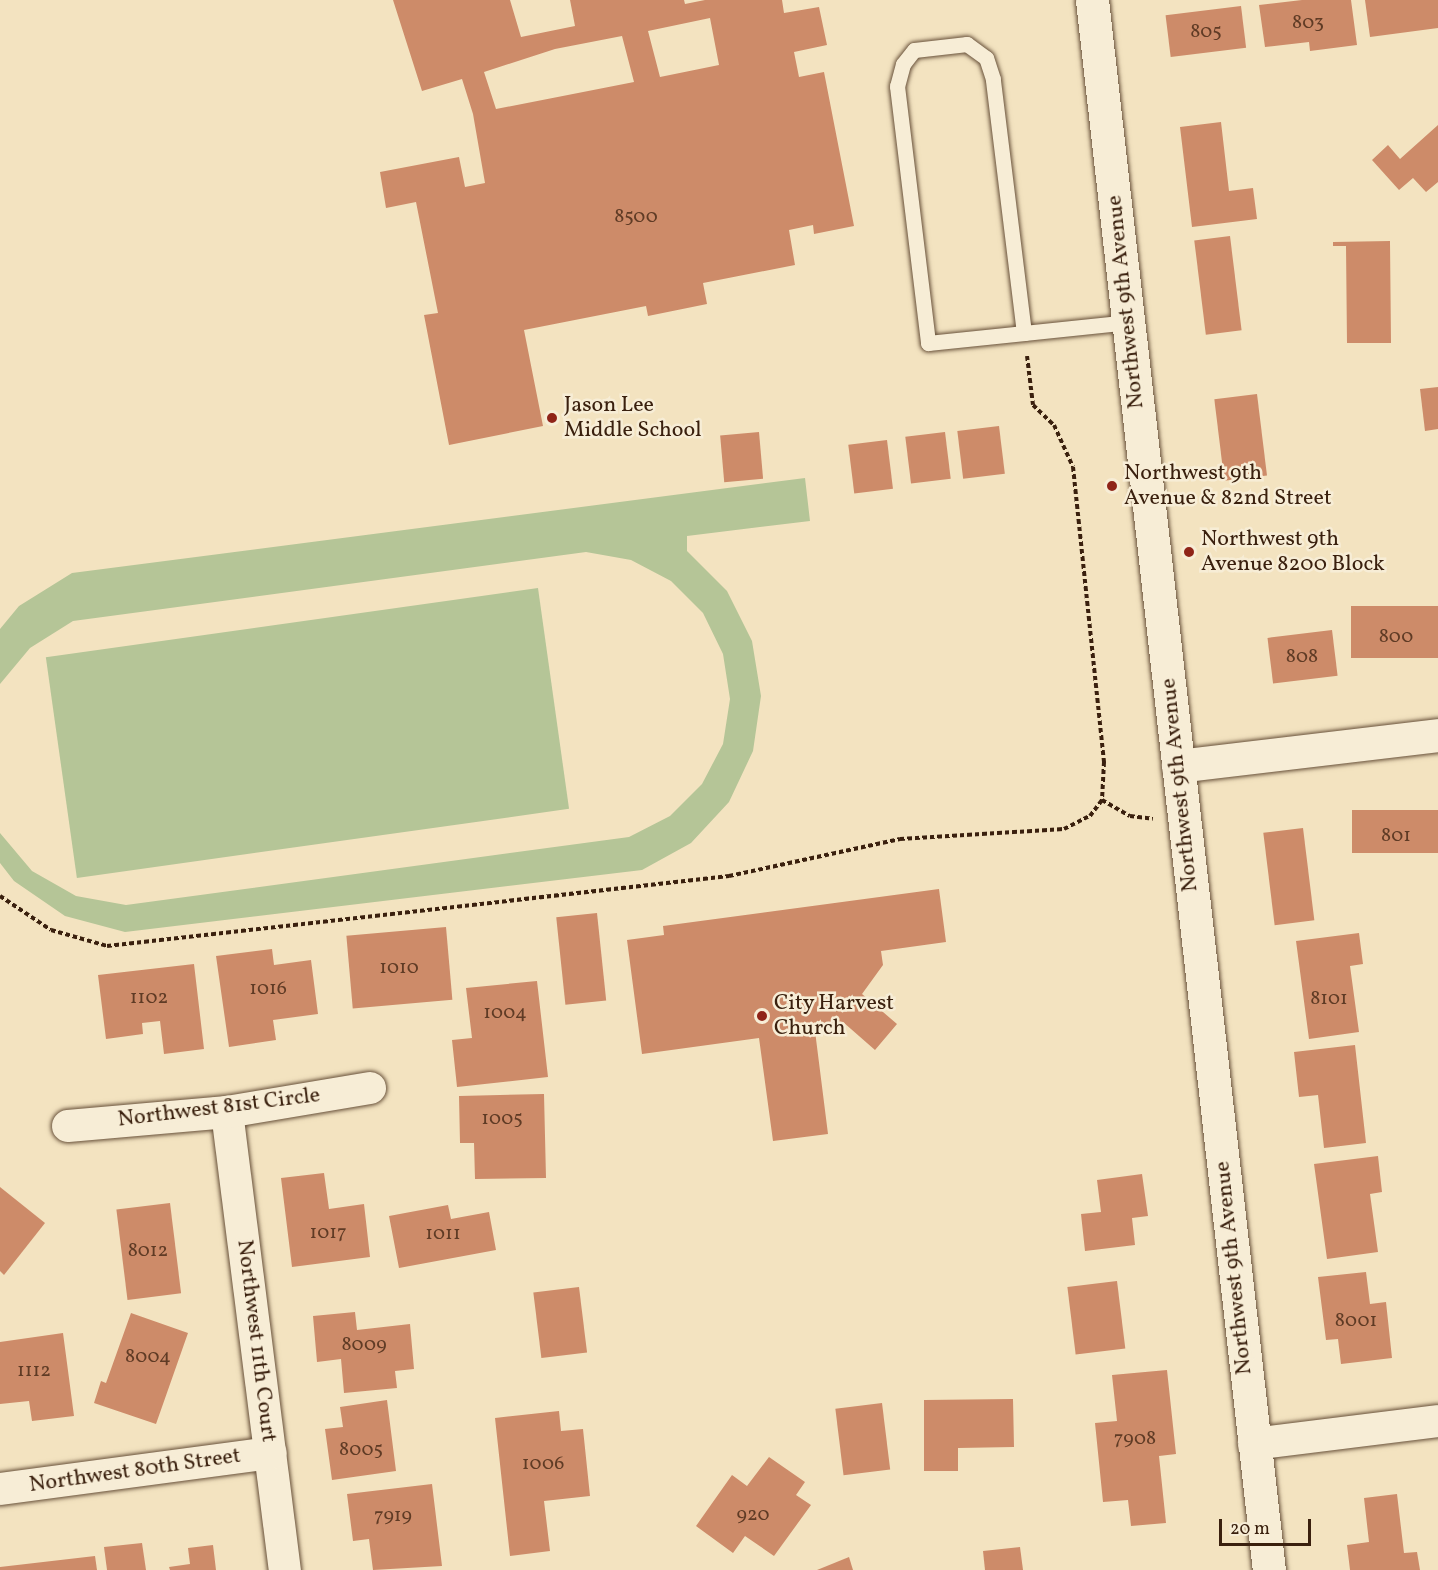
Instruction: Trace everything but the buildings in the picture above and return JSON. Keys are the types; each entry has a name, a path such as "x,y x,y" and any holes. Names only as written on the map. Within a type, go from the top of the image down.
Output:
{"street":[{"name":"Northwest 9th Avenue","path":"1092,0 1269,1570"},
{"path":"1178,766 1438,735"},
{"name":"Northwest 81st Circle","path":"68,1126 227,1112 370,1088"},
{"name":"Northwest 11th Court","path":"227,1112 285,1570"},
{"path":"1254,1444 1438,1421"},
{"name":"Northwest 80th Street","path":"0,1489 271,1453"}],"lane":[{"path":"1024,333 993,79 986,58 967,44 914,50 903,64 897,86 928,343 1024,333 1129,322"}],"path":[{"path":"0,896 51,930 107,946 162,943 729,876 900,839 954,839 1064,829 1090,816 1102,800 1104,762 1072,467 1054,425 1033,405 1024,333"},
{"path":"1102,800 1130,816 1147,819 1184,816"}],"green space":[{"path":"805,478 810,521 687,536 687,551 727,591 752,641 761,696 753,751 729,802 691,843 642,870 125,932 65,916 14,881 0,863 0,833 32,871 76,896 126,905 629,837 670,816 702,784 723,744 730,699 723,654 703,613 671,581 631,560 586,552 73,621 30,648 0,684 0,629 19,606 72,573"},
{"path":"538,588 569,809 77,878 46,657"}],"place":[{"name":"Jason Lee Middle School","path":"552,418"},
{"name":"Northwest 9th Avenue & 82nd Street","path":"1112,486"},
{"name":"Northwest 9th Avenue 8200 Block","path":"1189,552"},
{"name":"City Harvest Church","path":"762,1016"}]}
